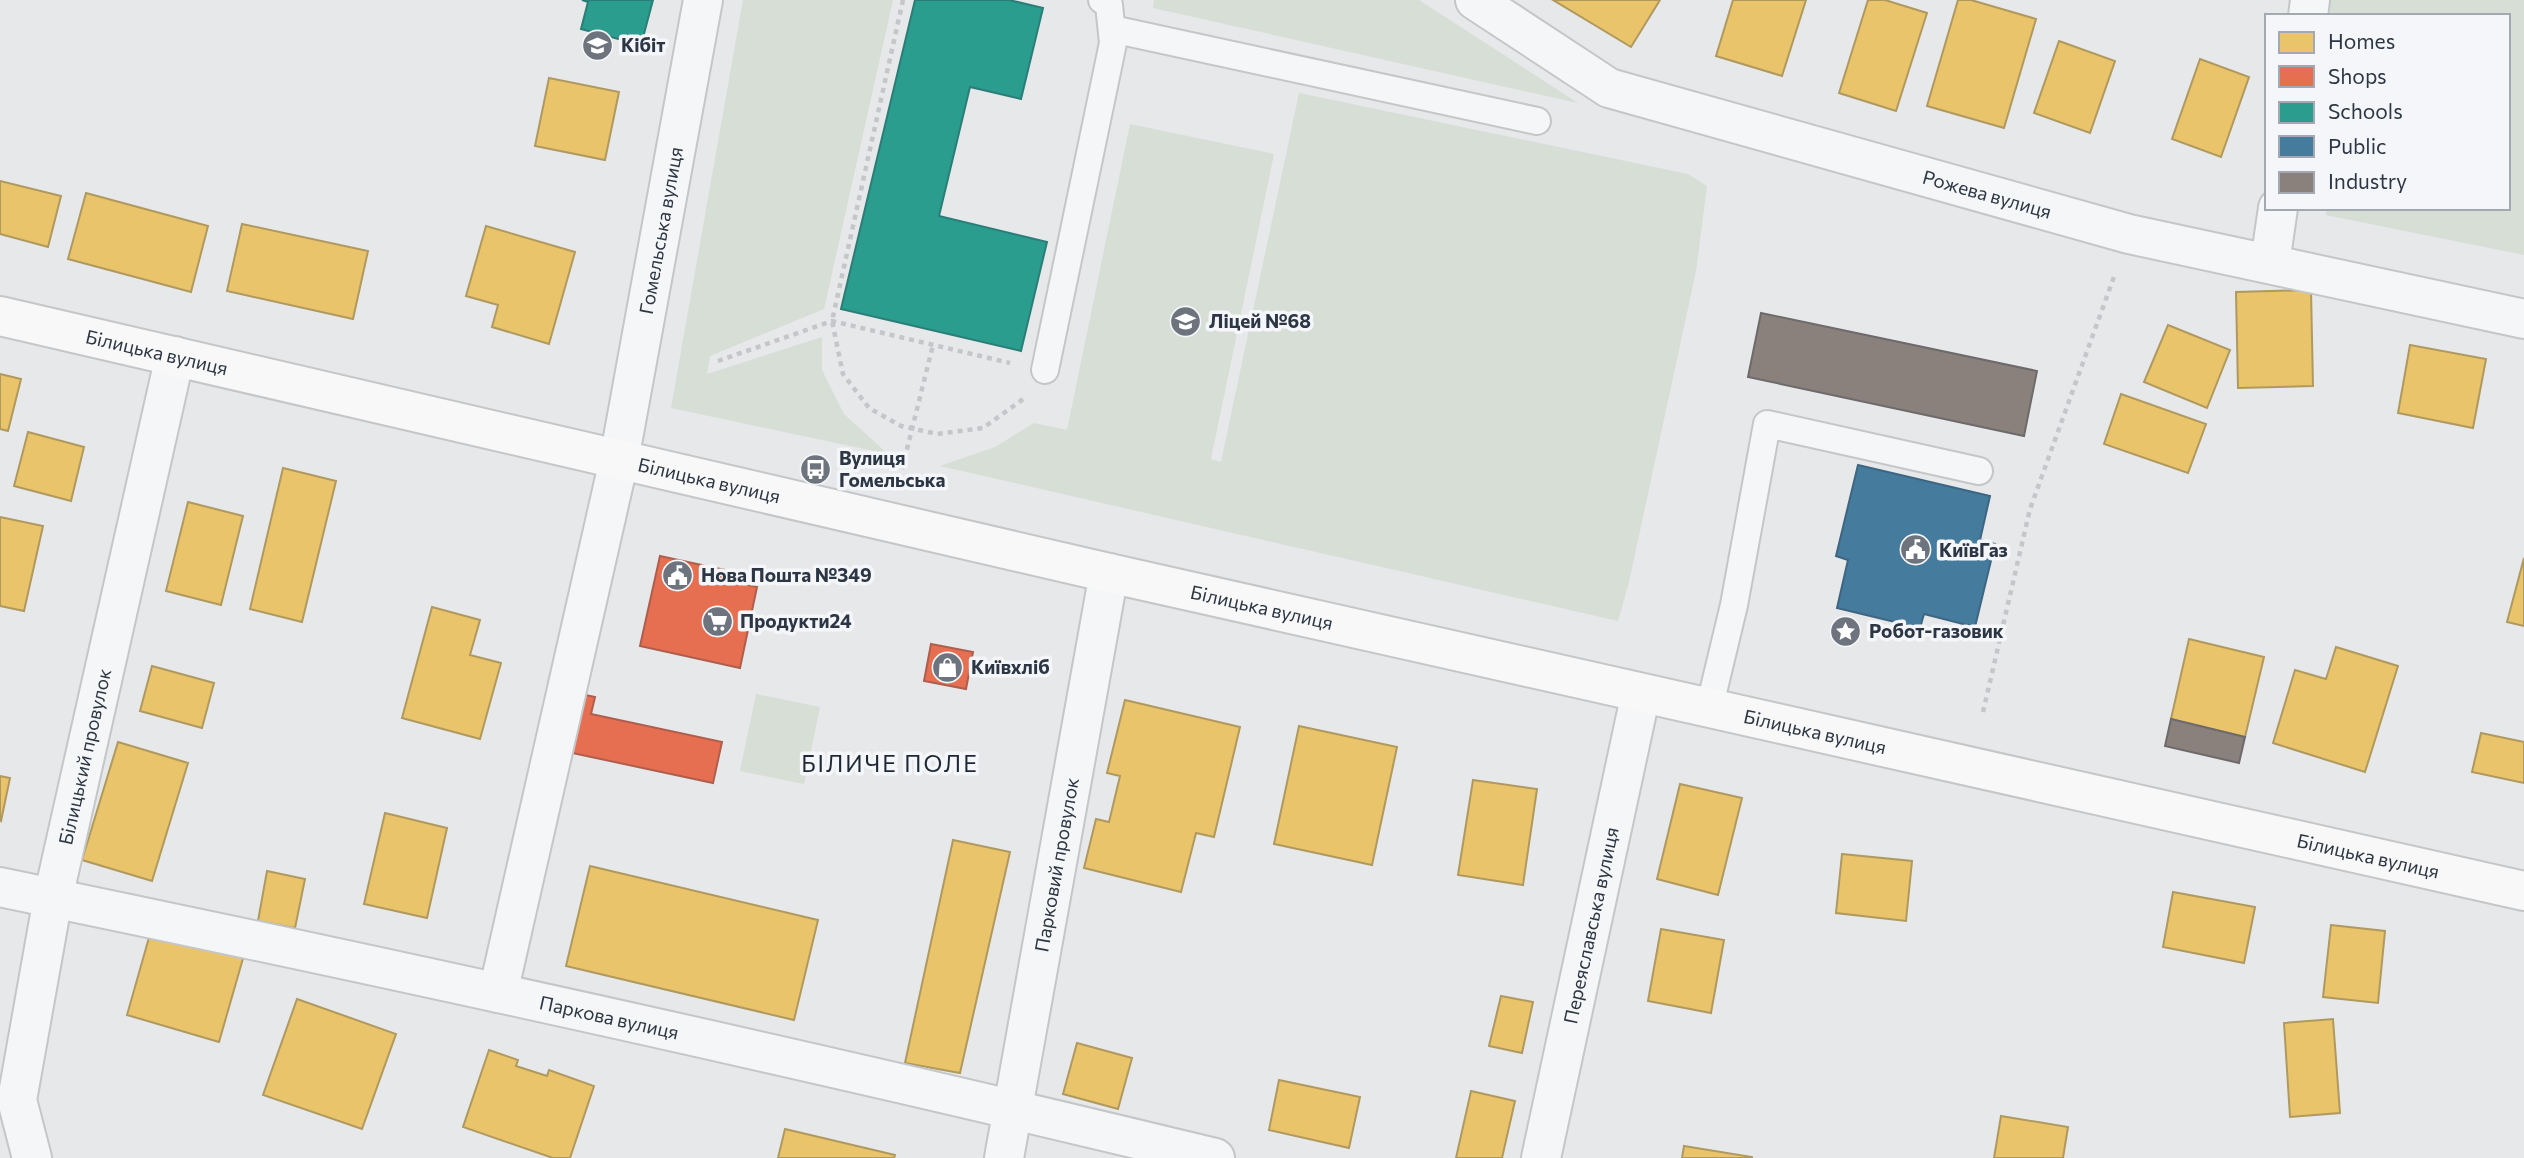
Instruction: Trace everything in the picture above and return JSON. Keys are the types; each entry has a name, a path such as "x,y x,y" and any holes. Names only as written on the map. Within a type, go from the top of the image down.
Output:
{"main road":[{"name":"Білицька вулиця","path":"0,316 1109,573 2524,891"}],"street":[{"name":"Гомельська вулиця","path":"498,993 620,460 703,0"},
{"name":"Рожева вулиця","path":"1475,0 1609,88 2129,234 2524,319"},
{"path":"2270,263 2278,210"},
{"name":"Білицький провулок","path":"32,1158 17,1100 52,898 175,356"},
{"name":"Парковий провулок","path":"1004,1158 1109,573"},
{"name":"Переяславська вулиця","path":"1541,1158 1641,693"},
{"name":"Паркова вулиця","path":"0,887 498,993 1014,1109 1215,1158"}],"lane":[{"path":"1045,370 1113,43 1109,5 1102,0"},
{"path":"1112,29 1537,121"},
{"path":"1709,709 1734,605 1767,424 1979,471"}],"path":[{"path":"718,361 832,321 1045,370 1024,401 983,428 937,434 901,426 869,408 843,374 832,321 903,0"},
{"path":"1983,712 2030,509 2129,234"},
{"path":"902,470 933,345"}],"shaded area":[{"path":"743,0 893,0 824,309 710,356 707,374 822,337 822,370 844,414 888,454 671,408"},
{"path":"1154,0 1419,0 1578,103 1153,8"},
{"path":"2329,0 2524,0 2524,255 2326,215 2326,210 2510,210 2510,14 2328,14"},
{"path":"1299,93 1688,174 1707,186 1696,271 1629,582 1618,621 940,466 995,447 1034,423 1067,430 1130,124 1274,154 1211,459 1221,462"},
{"path":"756,694 820,707 804,784 740,771"}],"building: Homes":[{"path":"1553,0 1660,0 1631,47"},
{"path":"1733,0 1806,0 1782,76 1716,56"},
{"path":"1868,0 1885,0 1927,13 1896,111 1839,93"},
{"path":"1958,0 1971,0 2036,19 2004,128 1927,106"},
{"path":"2059,41 2115,61 2090,133 2034,113"},
{"path":"2200,59 2249,77 2221,157 2172,139"},
{"path":"549,78 619,92 605,160 535,146"},
{"path":"0,181 61,196 48,247 0,234"},
{"path":"86,193 208,226 191,292 68,259"},
{"path":"242,224 368,251 353,319 227,291"},
{"path":"486,226 575,252 549,344 492,327 498,305 466,296"},
{"path":"2311,290 2313,386 2238,388 2236,292"},
{"path":"2168,325 2230,350 2207,408 2144,382"},
{"path":"2410,345 2486,359 2473,428 2398,413"},
{"path":"0,374 21,379 8,431 0,429"},
{"path":"2121,394 2206,424 2188,473 2104,444"},
{"path":"28,432 84,447 71,501 14,486"},
{"path":"283,468 336,481 302,622 250,609"},
{"path":"188,502 243,516 221,605 166,591"},
{"path":"0,517 43,526 24,611 0,606"},
{"path":"2524,558 2524,626 2507,622"},
{"path":"432,607 480,620 470,655 501,663 480,739 402,718"},
{"path":"2189,639 2264,657 2245,737 2171,719"},
{"path":"2336,647 2398,666 2365,772 2273,743 2295,670 2326,679"},
{"path":"152,666 214,683 202,728 140,711"},
{"path":"1125,700 1240,727 1214,837 1196,833 1181,892 1084,868 1096,819 1109,822 1120,776 1107,773"},
{"path":"1299,726 1397,747 1372,865 1274,844"},
{"path":"2481,733 2524,742 2524,783 2472,772"},
{"path":"118,742 188,763 152,881 82,860"},
{"path":"0,776 10,778 1,821 0,820"},
{"path":"1473,780 1537,789 1523,885 1458,875"},
{"path":"1680,784 1742,798 1718,895 1657,879"},
{"path":"385,813 447,828 427,918 364,904"},
{"path":"953,840 1010,852 960,1073 905,1063"},
{"path":"1842,854 1912,861 1906,921 1836,913"},
{"path":"590,866 818,920 794,1020 566,966"},
{"path":"267,871 305,879 295,928 258,921"},
{"path":"2173,892 2255,907 2244,963 2163,947"},
{"path":"2331,925 2385,931 2378,1003 2323,997"},
{"path":"152,927 244,955 219,1042 127,1015"},
{"path":"1661,929 1724,940 1711,1013 1648,1001"},
{"path":"1501,996 1533,1002 1522,1053 1489,1046"},
{"path":"297,999 396,1034 362,1129 263,1095"},
{"path":"2333,1019 2340,1113 2290,1117 2284,1023"},
{"path":"1077,1043 1132,1058 1118,1109 1063,1094"},
{"path":"489,1050 518,1060 516,1066 547,1076 549,1070 594,1086 570,1158 553,1158 463,1127"},
{"path":"1279,1080 1360,1097 1349,1148 1269,1130"},
{"path":"1471,1091 1515,1101 1502,1158 1456,1158"},
{"path":"2001,1116 2068,1127 2063,1158 1994,1158"},
{"path":"785,1129 895,1155 894,1158 778,1158"},
{"path":"1684,1146 1752,1157 1752,1158 1682,1158"}],"building: Shops":[{"path":"660,556 725,570 723,579 757,587 740,668 640,646"},
{"name":"Київхліб","path":"931,644 973,652 966,689 924,681"},
{"path":"576,693 595,697 591,714 722,742 713,783 563,751"}],"building: Schools":[{"path":"582,0 653,0 641,45 581,29 588,2"},
{"path":"915,0 1009,0 1043,8 1021,99 970,87 939,216 1047,242 1021,351 841,309"}],"building: Public":[{"name":"КиївГаз","path":"1858,465 1990,496 1980,540 1995,544 1975,627 1924,614 1920,628 1837,608 1848,560 1836,556"}],"building: Industry":[{"path":"1761,313 2037,371 2024,436 1748,377"},
{"path":"2171,719 2245,737 2239,763 2165,746"}],"place":[{"name":"Кібіт","path":"598,45"},
{"name":"Ліцей №68","path":"1186,321"},
{"name":"Вулиця Гомельська","path":"816,469"},
{"name":"КиївГаз","path":"1916,550"},
{"name":"Нова Пошта №349","path":"678,575"},
{"name":"Продукти24","path":"717,621"},
{"name":"Робот-газовик","path":"1846,631"},
{"name":"Київхліб","path":"948,667"}],"district":[{"name":"БІЛИЧЕ ПОЛЕ","path":"890,764"}]}
